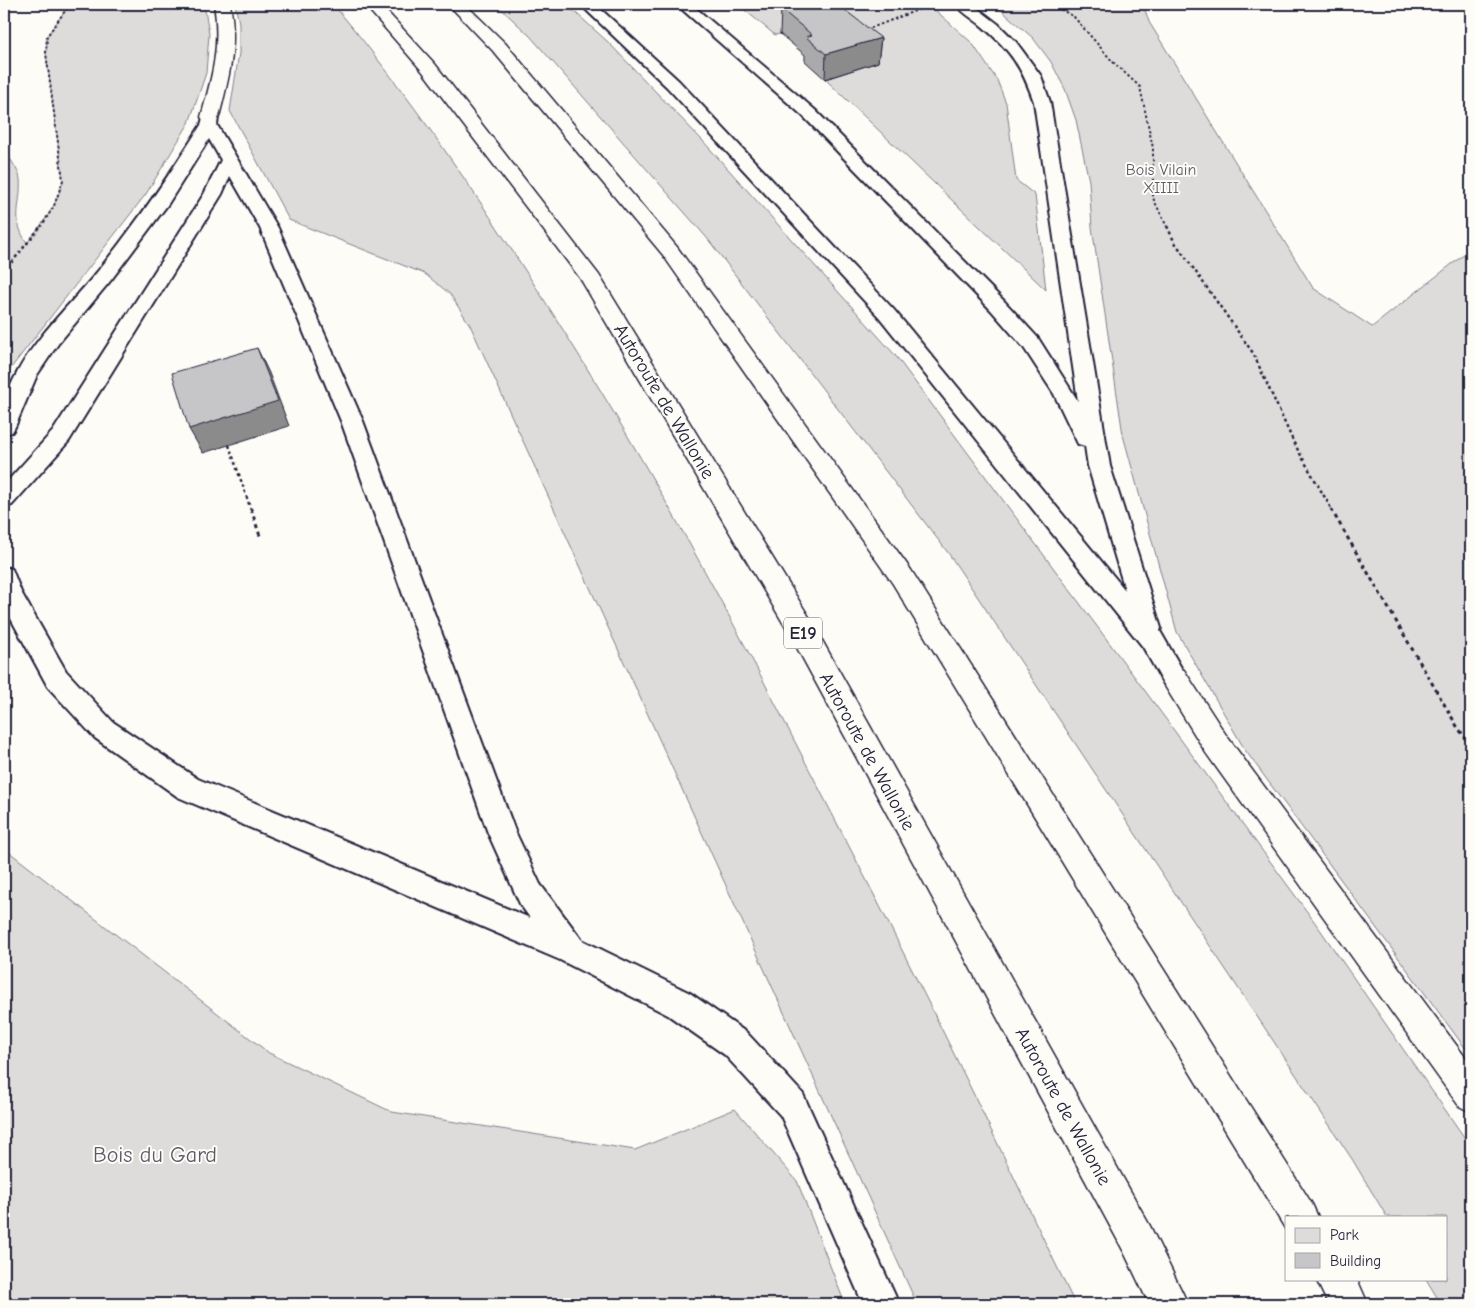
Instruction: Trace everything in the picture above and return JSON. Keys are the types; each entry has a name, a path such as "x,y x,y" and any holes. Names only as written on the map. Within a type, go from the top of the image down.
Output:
{"highway":[{"path":"210,121 227,54 227,24 222,4"},
{"name":"Autoroute de Wallonie","path":"372,4 429,68 589,275 799,625 1132,1230 1168,1304"},
{"path":"456,4 499,47 670,251 902,577 1298,1216"},
{"path":"1174,678 1216,744 1471,1094"},
{"path":"1336,1280 1349,1304"}],"lane":[{"path":"587,4 673,84 887,314 1152,640 1174,678"},
{"path":"683,4 808,113 1006,314 1031,343 1064,393 1099,466"},
{"path":"963,4 995,29 1018,53 1033,77 1042,102 1099,466 1152,640"},
{"path":"210,121 229,160 268,228 352,421 502,833 530,894 571,950"},
{"path":"4,427 27,373 51,339 104,276 162,200 210,121"},
{"path":"4,499 61,436 213,194 229,160"},
{"path":"4,576 9,593 57,679 104,730 188,788 571,950 679,1004 736,1044 792,1105 881,1304"}],"path":[{"path":"4,272 53,209 60,195 63,180 46,53 47,36 70,4"},
{"path":"866,31 933,4"},
{"path":"1052,4 1074,17 1113,62 1140,87 1153,148 1153,198 1174,241 1253,353 1294,443 1448,711 1471,745"},
{"path":"229,445 260,536"}],"green space":[{"path":"70,4 204,4 209,34 206,73 189,123 146,194 4,377 4,148 20,179 18,219 22,234 27,243 54,206 63,180 46,53 47,36"},
{"path":"235,4 333,4 415,108 515,255 608,402 736,629 899,943 1075,1304 917,1304 470,325 450,294 425,274 289,220 230,111 239,53 239,23"},
{"path":"496,4 566,4 608,42 702,140 895,355 1151,699 1319,928 1471,1147 1471,1304 1441,1304 1427,1280 1448,1280 1448,1216 1386,1216 1352,1159 949,554 707,238 530,36"},
{"path":"743,4 926,4 972,43 997,80 1006,103 1016,180 1035,195 1046,290 825,79 878,62 780,34 775,35 741,7"},
{"name":"Bois Vilain XIIII","path":"994,4 1143,4 1149,22 1313,288 1372,327 1471,249 1471,1056 1245,750 1177,632 1123,435 1092,227 1089,181 1076,120 1065,89 1051,62 1033,38"},
{"name":"Bois du Gard","path":"4,848 269,1053 392,1112 635,1150 735,1109 797,1181 845,1304 4,1304"}],"building":[{"path":"802,4 837,4 881,38 826,54 806,37 812,35 781,9"},
{"path":"257,348 278,401 189,429 172,373"}]}
